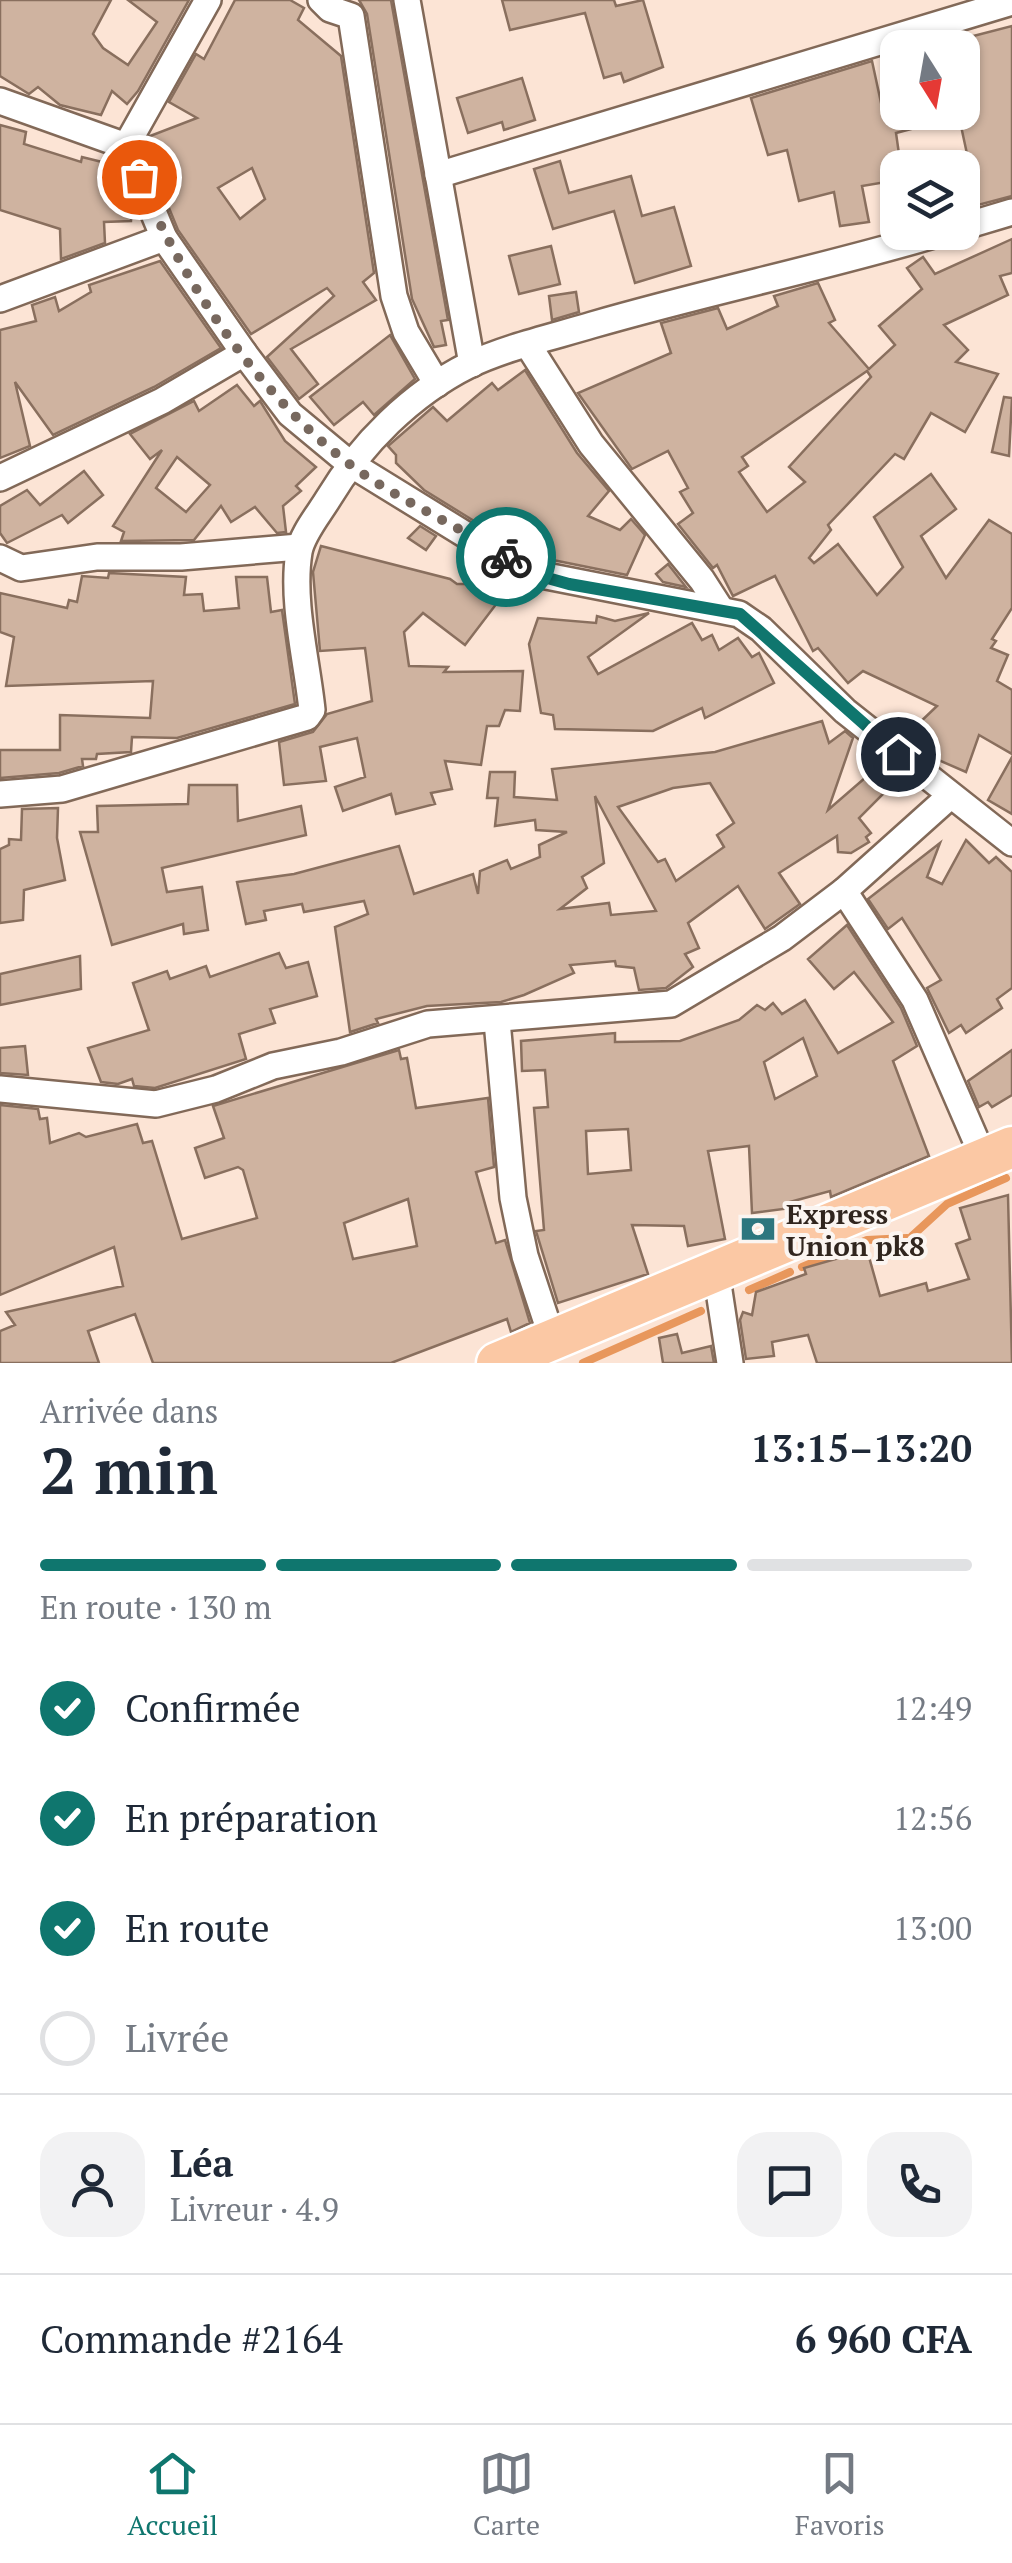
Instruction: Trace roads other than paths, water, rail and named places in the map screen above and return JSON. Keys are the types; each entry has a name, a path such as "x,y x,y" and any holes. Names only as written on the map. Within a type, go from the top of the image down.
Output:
{"main road":[{"path":"497,1363 998,1153"}],"street":[{"path":"126,146 208,0"},
{"path":"321,0 330,9 351,16 394,296 406,332 437,384"},
{"path":"407,0 472,364"},
{"path":"438,175 1012,2"},
{"path":"0,100 126,146 164,238 244,353 290,414 349,464 526,572 569,584 720,608 761,629 845,710 1012,843"},
{"path":"980,222 1012,212"},
{"path":"0,299 164,238"},
{"path":"0,794 62,789 307,717 312,710 299,595 299,547 349,464 386,426 437,384 472,364 700,293 815,269 881,250"},
{"path":"528,346 592,444 702,580 720,608"},
{"path":"0,478 162,401 244,353"},
{"path":"0,558 21,568 97,557 181,558 299,547"},
{"path":"0,1090 156,1104 216,1089 273,1066 340,1052 428,1024 497,1021 678,1002 782,938 844,891 950,796"},
{"path":"844,891 915,1000 998,1153"},
{"path":"497,1021 512,1198 525,1256 552,1338"},
{"path":"716,1271 730,1363"}],"waterway":[{"path":"912,1236 947,1204 1006,1178"},
{"path":"802,1267 867,1240 907,1238"},
{"path":"749,1290 790,1272"},
{"path":"583,1363 701,1311"}],"place":[{"name":"Express Union pk8","path":"758,1229"}]}
